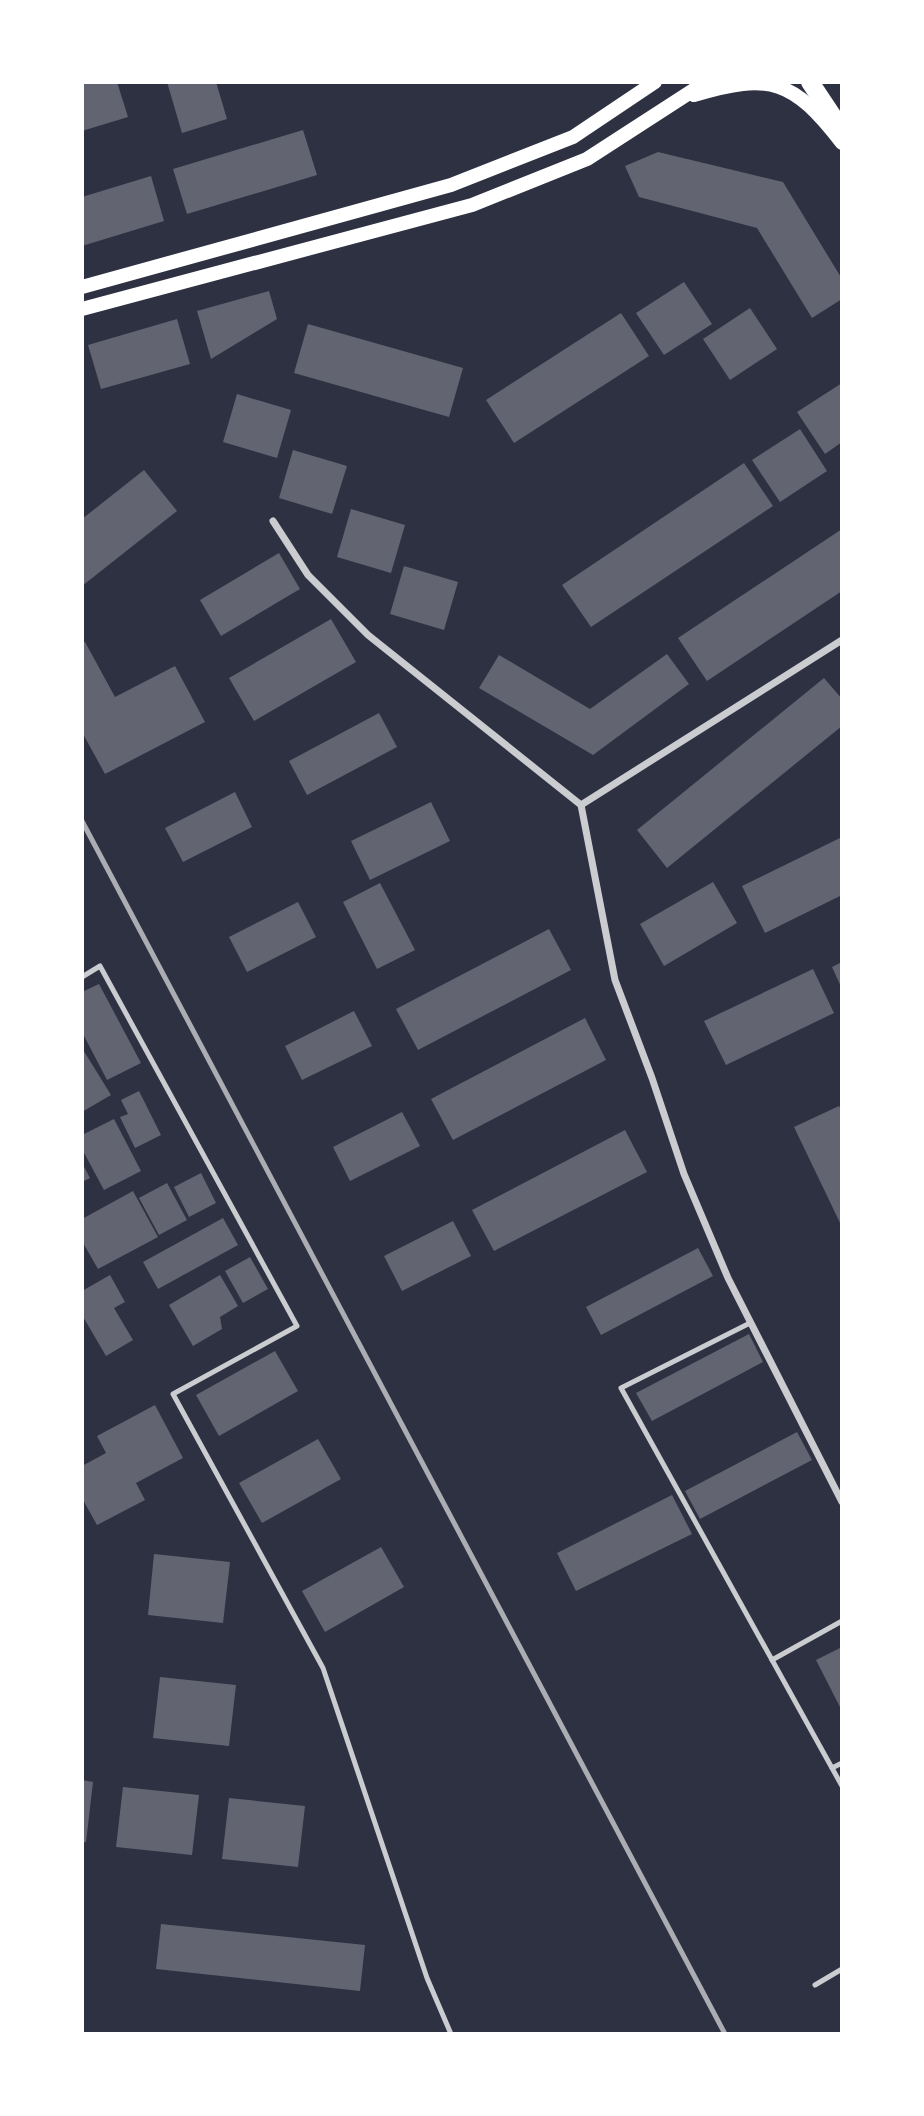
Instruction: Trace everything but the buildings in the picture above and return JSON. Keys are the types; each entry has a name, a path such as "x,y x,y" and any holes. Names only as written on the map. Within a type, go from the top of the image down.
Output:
{"main road":[{"path":"82,287 451,186 573,137 655,82"},
{"path":"82,309 472,205 587,159 706,82"},
{"path":"679,99 731,84 771,82 802,97 842,143"},
{"path":"810,82 842,130"}],"street":[{"path":"273,522 308,575 368,635 581,805 615,981 652,1078 684,1174 750,1323 842,1502"},
{"path":"581,805 842,640"}],"lane":[{"path":"82,977 100,966 297,1326 173,1394 323,1668 427,1978 451,2034"},
{"path":"750,1323 621,1388 842,1786"},
{"path":"772,1660 842,1621"},
{"path":"832,1768 842,1763"},
{"path":"815,1985 842,1969"}],"railway":[{"path":"82,821 725,2034"}]}
